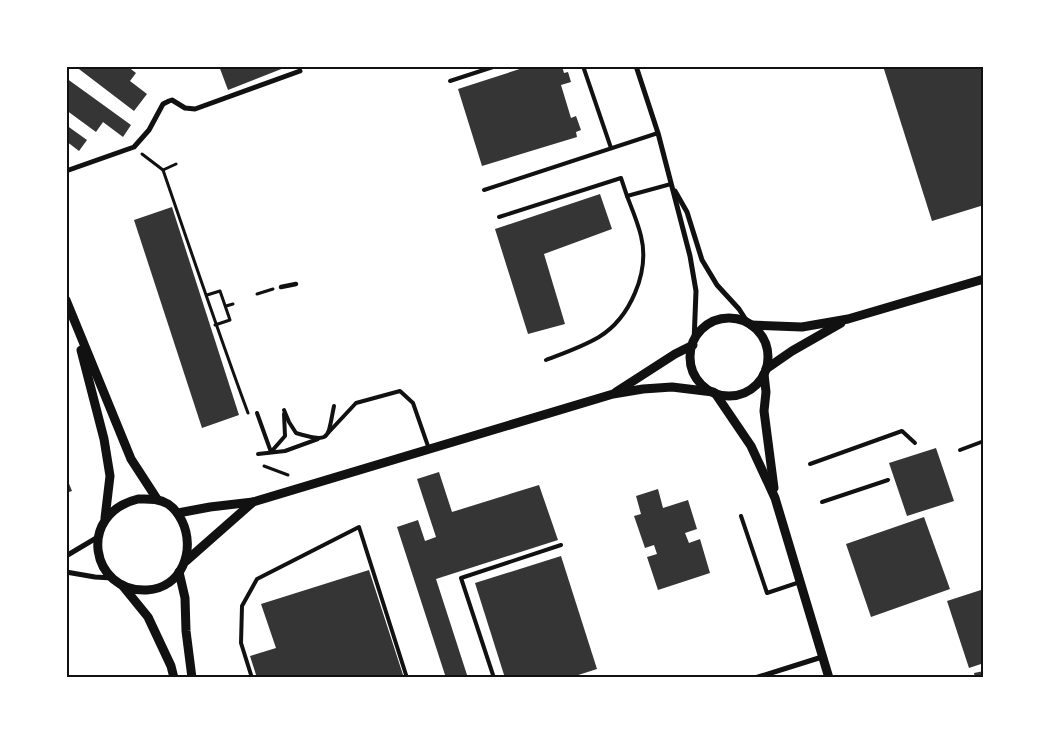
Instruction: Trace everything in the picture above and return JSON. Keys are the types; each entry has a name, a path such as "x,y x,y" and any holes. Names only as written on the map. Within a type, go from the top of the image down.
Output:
{"street":[{"path":"636,66 658,133 690,256 696,291 691,358 694,372 702,383 714,392 751,446 775,498 829,678"},
{"path":"66,171 134,147 149,130 163,104 169,100 186,108 195,109 300,72"},
{"path":"671,184 687,212 702,260 717,285 758,331 766,345 768,361 765,372 765,419 775,498"},
{"path":"612,394 693,343 702,330 714,322 728,318 742,320 750,324 802,327 848,319 984,279"},
{"path":"281,287 296,284"},
{"path":"66,300 131,459 157,499"},
{"path":"71,312 104,439 110,476 105,519 98,537 98,554 103,566 112,578 122,585 148,617 171,666 174,678"},
{"path":"178,513 253,502 612,394 672,387 730,396 744,393 756,385 765,372 792,351 848,319"},
{"path":"105,519 115,508 126,502 138,499 157,499 168,504 178,513 188,536 185,561 179,572 166,584 148,590 122,585"},
{"path":"185,561 253,502"},
{"path":"66,556 98,537"},
{"path":"66,572 112,578"},
{"path":"179,572 185,598 186,631 192,678"},
{"path":"755,678 822,657"}],"lane":[{"path":"450,81 496,66"},
{"path":"583,66 611,148"},
{"path":"484,190 658,133"},
{"path":"499,216 621,178 642,237 643,266 635,294 620,317 600,336 573,350 546,360"},
{"path":"627,196 671,184"},
{"path":"258,454 285,451 324,438 356,403 400,391 413,403 429,449"},
{"path":"328,433 334,406"},
{"path":"271,452 285,436 284,410 296,433 318,439"},
{"path":"257,413 271,452"},
{"path":"810,464 902,431 915,443"},
{"path":"960,450 984,441"},
{"path":"822,502 888,480"},
{"path":"742,516 767,593 800,582"},
{"path":"252,678 241,642 242,606 257,579 360,527 407,678"},
{"path":"494,678 461,578 561,545"}],"path":[{"path":"140,152 163,170 207,294 215,325 248,415"},
{"path":"163,170 176,164"},
{"path":"256,294 281,287"},
{"path":"207,294 220,291 230,320 215,325"},
{"path":"226,306 233,304"},
{"path":"264,466 288,475"}],"building":[{"path":"75,66 127,66 136,73 130,81 147,94 134,111"},
{"path":"219,66 289,66 228,90"},
{"path":"529,66 562,66 564,73 568,72 571,82 561,85 571,118 576,116 581,130 576,132 577,137 482,166 458,89"},
{"path":"883,66 984,66 984,205 932,221"},
{"path":"66,78 131,125 123,137 103,122 96,132 66,110"},
{"path":"66,125 87,140 79,151 66,141"},
{"path":"600,194 612,229 544,254 565,324 528,334 495,229"},
{"path":"172,207 239,415 202,428 134,220"},
{"path":"936,448 954,501 907,516 889,463"},
{"path":"439,472 452,512 539,485 558,540 436,579 468,678 446,678 397,527 418,520 425,541 436,537 417,479"},
{"path":"66,476 72,491 66,493"},
{"path":"658,489 663,508 688,500 697,529 685,533 689,543 700,539 710,573 658,590 647,557 657,554 654,545 645,548 634,516 641,514 636,496"},
{"path":"924,517 950,589 871,617 846,544"},
{"path":"561,556 597,669 569,678 505,678 475,583"},
{"path":"369,570 404,678 257,678 250,656 276,648 261,604"},
{"path":"984,589 984,663 969,668 947,601"},
{"path":"984,671 984,678 975,678 974,673"}]}
